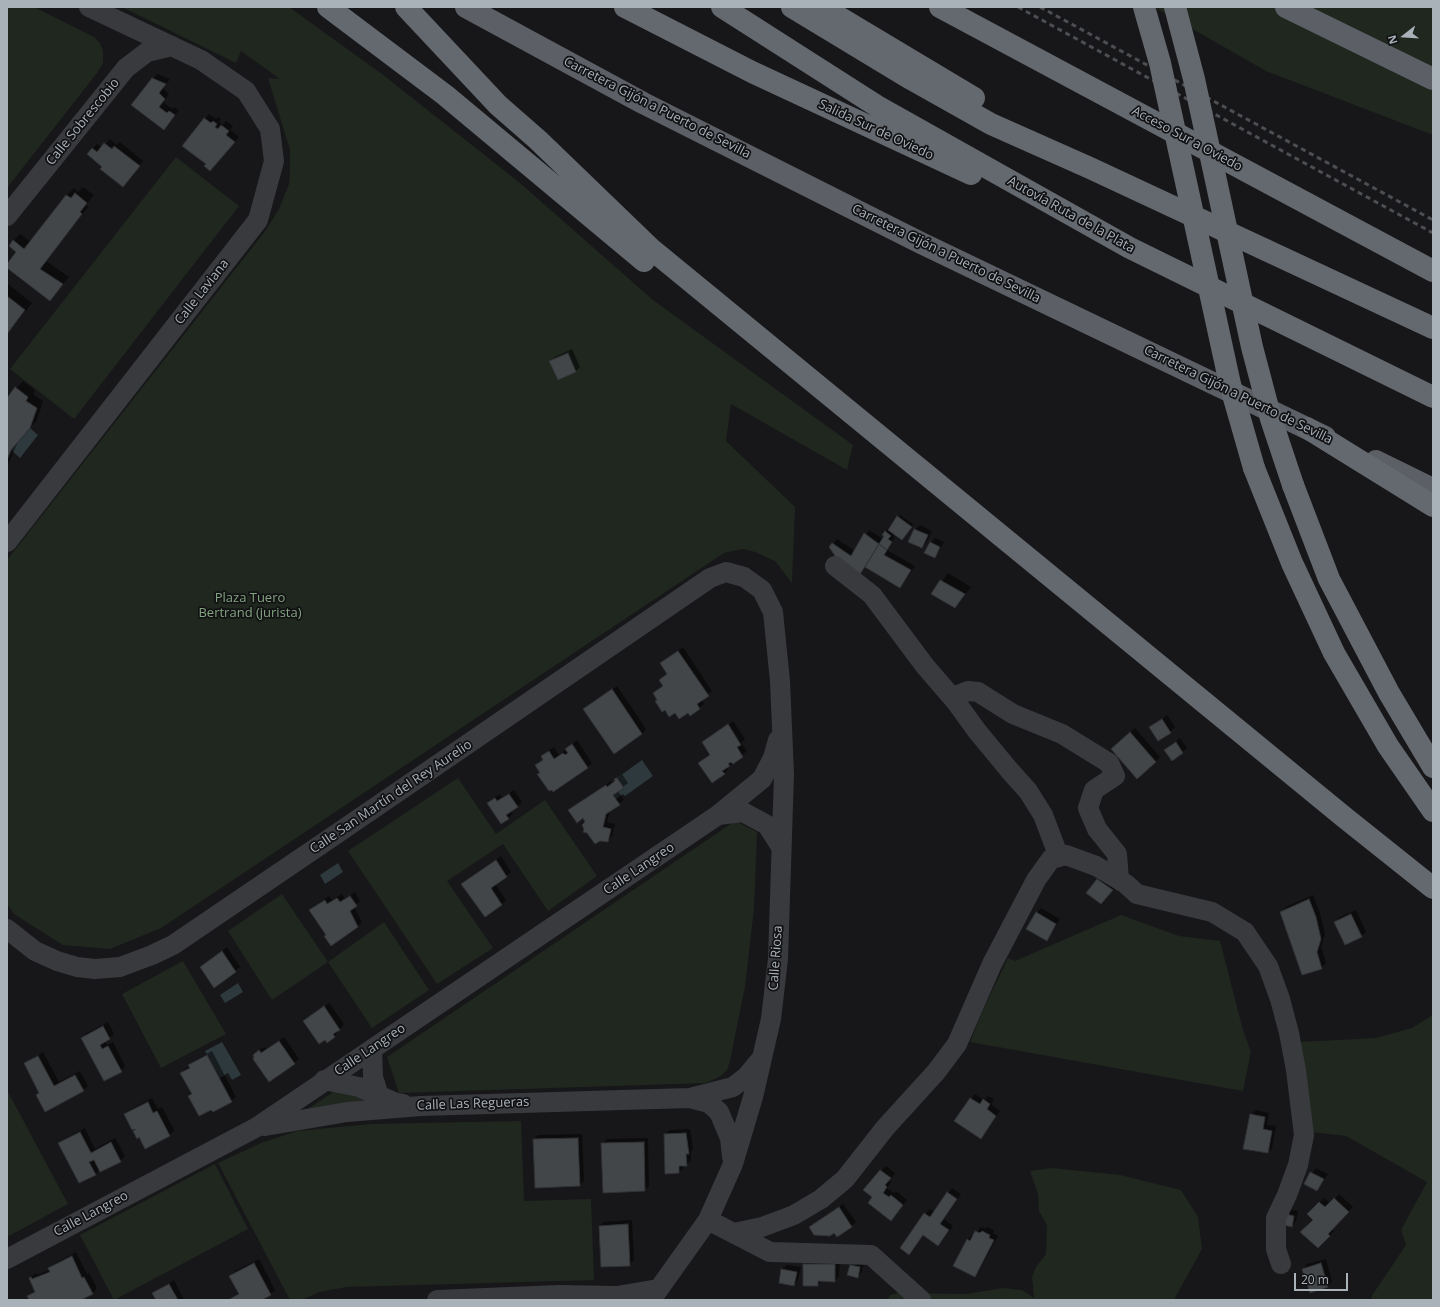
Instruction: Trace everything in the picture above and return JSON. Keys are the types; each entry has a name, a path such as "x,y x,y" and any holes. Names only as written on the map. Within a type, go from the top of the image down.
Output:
{"highway":[{"path":"328,7 445,95 716,321 911,461"},
{"path":"406,7 448,54 498,105 538,140 650,248 1433,888"},
{"name":"Carretera Gijón a Puerto de Sevilla","path":"466,7 643,103 914,239 1433,489"},
{"name":"Salida Sur de Oviedo","path":"625,7 752,72 1130,248"},
{"name":"Autovía Ruta de la Plata","path":"722,7 877,106 1130,248 1433,397"},
{"path":"792,7 910,79 991,124 1090,168 1433,328"},
{"path":"822,7 1090,168"},
{"name":"Acceso Sur a Oviedo","path":"940,7 1433,271"},
{"path":"1144,7 1160,63 1230,384 1254,468 1292,563 1334,653 1388,746 1433,811"},
{"path":"1175,7 1194,79 1252,346 1271,419 1293,486 1329,579 1389,693 1427,752 1433,767"},
{"path":"1286,7 1433,79"},
{"path":"1307,428 1433,506"}],"street":[{"name":"Calle Laviana","path":"7,542 258,220 274,160 270,129 246,90 201,60 89,7"},
{"name":"Calle Sobrescobio","path":"7,216 126,68 146,52 172,46"},
{"path":"835,566 872,595 913,650 956,702 976,731 1028,791 1043,815 1060,857"},
{"name":"Calle San Martín del Rey Aurelio","path":"7,929 35,951 57,961 77,967 107,969 120,967 152,955 173,945 710,578 726,572 744,577 762,590"},
{"name":"Calle Riosa","path":"655,1295 708,1220 732,1164 764,1056 771,1019 778,959 784,774 780,681 773,612 762,590"},
{"path":"956,702 960,694 968,691 978,692 1013,714 1062,734 1109,763 1115,776 1094,790 1088,808 1097,829 1117,854 1119,880"},
{"name":"Calle Langreo","path":"7,1259 257,1127 324,1080 718,815 762,779 773,758 782,725"},
{"path":"718,815 743,812 767,825 781,847"},
{"path":"734,1233 762,1227 794,1215 821,1199 845,1179 885,1128 936,1072 956,1044 992,964 1036,880 1051,859 1066,855 1096,866 1119,880 1137,894 1212,912 1245,932 1268,966 1280,999 1289,1033 1296,1070 1304,1135 1298,1165 1287,1195 1276,1218 1276,1249 1281,1264"},
{"path":"372,1049 373,1077 379,1096"},
{"name":"Calle Las Regueras","path":"257,1127 347,1112 421,1106 690,1098 733,1087 747,1076 764,1056"},
{"path":"324,1080 359,1087 396,1103 421,1106"},
{"name":"Calle Las Regueras","path":"690,1098 709,1103 719,1112 730,1138 732,1164"},
{"path":"708,1220 770,1252 870,1255 921,1300"},
{"path":"437,1300 655,1295"}],"green space":[{"path":"7,7 34,7 94,37 100,43 103,51 103,63 97,73 7,188"},
{"name":"Plaza Tuero Bertrand (jurista)","path":"122,7 289,7 382,74 520,183 653,300 853,445 847,470 731,404 726,441 795,507 792,583 775,561 755,552 743,549 724,553 161,928 110,949 63,945 14,914 7,904 7,560 266,230 279,209 289,184 290,171 290,150 268,78 280,79 241,51 236,63"},
{"path":"1154,7 1433,7 1433,135 1266,71"},
{"path":"176,157 239,206 74,419 10,369"},
{"path":"458,778 496,834 545,800 597,876 548,911 503,844 447,881 493,948 437,984 348,851"},
{"path":"735,821 757,832 754,909 745,987 730,1061 727,1070 721,1076 706,1083 399,1093 387,1057"},
{"path":"282,894 328,962 272,1000 228,931"},
{"path":"1121,915 1179,936 1220,941 1243,1030 1251,1052 1243,1091 970,1042 983,1010 1008,958 1015,961"},
{"path":"384,922 429,990 372,1028 328,962"},
{"path":"183,961 226,1034 161,1068 122,994"},
{"path":"1433,1015 1433,1300 1372,1300 1371,1297 1406,1245 1401,1230 1427,1182 1346,1136 1311,1132 1299,1042 1376,1038 1412,1028"},
{"path":"7,1090 68,1204 7,1237"},
{"path":"335,1091 370,1100 306,1110"},
{"path":"521,1121 524,1201 591,1199 594,1280 347,1287 319,1292 302,1300 290,1300 218,1163 261,1143 297,1131 371,1124"},
{"path":"215,1164 248,1229 114,1300 80,1235"},
{"path":"1052,1168 1120,1175 1181,1190 1198,1217 1202,1249 1175,1298 1176,1300 887,1300 890,1295 898,1293 966,1294 1003,1288 1022,1290 1034,1298 1032,1277 1036,1267 1046,1254 1047,1225 1039,1211 1038,1194 1030,1171"}],"shaded area":[{"path":"30,428 38,435 20,458 11,450"},
{"path":"642,760 653,776 625,796 623,794 616,799 613,795 624,788 617,778"},
{"path":"338,863 343,872 325,884 320,875"},
{"path":"238,983 243,992 225,1003 220,995"},
{"path":"222,1042 241,1075 232,1080 228,1073 220,1078 205,1051"}],"building":[{"path":"152,78 166,84 159,93 165,99 159,107 167,113 169,111 175,115 164,130 131,105"},
{"path":"204,118 211,123 213,121 217,124 215,127 218,129 221,125 229,131 226,135 235,142 210,171 204,166 206,164 182,146"},
{"path":"104,143 112,149 114,146 140,166 123,187 100,169 102,167 87,154 92,148 97,152"},
{"path":"75,193 87,203 80,212 82,214 40,269 63,284 50,301 7,268 7,264 16,252 9,246 13,240 24,249 66,195 71,198"},
{"path":"7,296 25,310 7,334"},
{"path":"568,353 576,372 558,380 549,361"},
{"path":"15,387 28,397 26,401 37,408 30,428 11,450 7,460 7,398"},
{"path":"897,516 912,527 902,540 888,530"},
{"path":"914,529 928,535 922,548 908,542"},
{"path":"885,531 891,536 888,539 892,542 887,550 879,544"},
{"path":"864,533 879,544 859,576 840,563 829,547 832,543 851,556"},
{"path":"930,542 940,547 935,558 924,553"},
{"path":"879,544 887,550 884,555 911,570 900,588 865,567"},
{"path":"940,580 965,594 955,608 931,594"},
{"path":"678,651 709,696 697,704 700,709 690,716 688,713 679,719 675,713 669,717 665,710 662,712 655,701 657,700 653,693 663,686 659,680 667,674 660,663"},
{"path":"612,689 642,734 614,754 583,709"},
{"path":"1162,719 1171,733 1158,741 1149,727"},
{"path":"728,724 741,745 737,747 743,757 733,764 731,762 728,764 730,766 722,771 725,774 712,783 698,763 710,755 702,742"},
{"path":"1130,732 1156,762 1137,779 1111,749"},
{"path":"1176,742 1183,753 1172,761 1164,750"},
{"path":"572,744 588,768 553,792 552,790 549,791 537,774 540,773 535,765 543,760 541,756 549,751 554,759 563,753 565,755 568,753 565,749"},
{"path":"617,778 624,788 613,795 620,805 606,814 603,827 611,829 608,842 600,841 595,844 587,833 583,832 584,829 582,825 585,822 583,818 577,823 568,810 606,785 607,787 615,781 614,779"},
{"path":"509,794 518,807 506,815 509,819 501,824 487,803 495,798 497,801"},
{"path":"496,860 507,877 491,888 502,905 485,917 461,884"},
{"path":"1097,879 1113,890 1101,904 1086,893"},
{"path":"350,896 357,906 350,911 358,927 331,946 324,936 326,935 309,910 325,900 327,904 337,898 340,902"},
{"path":"1309,899 1316,917 1321,939 1317,952 1322,969 1302,975 1280,912"},
{"path":"1036,912 1056,924 1047,941 1026,929"},
{"path":"1351,914 1362,937 1345,945 1334,922"},
{"path":"222,951 236,972 214,988 200,967"},
{"path":"324,1006 340,1030 333,1034 335,1037 327,1043 325,1040 319,1044 303,1021"},
{"path":"103,1026 110,1039 100,1045 102,1049 108,1046 122,1072 104,1081 81,1038"},
{"path":"279,1041 295,1064 269,1082 253,1059 253,1055 259,1050 261,1053"},
{"path":"207,1055 232,1102 213,1112 211,1110 199,1116 188,1096 192,1094 180,1073 190,1068 188,1065"},
{"path":"38,1056 54,1086 75,1075 84,1091 45,1112 36,1095 39,1093 24,1063"},
{"path":"970,1098 980,1104 983,1099 990,1104 987,1109 996,1116 981,1139 954,1121"},
{"path":"148,1102 153,1113 157,1111 170,1136 145,1149 139,1137 137,1139 133,1131 135,1129 132,1130 124,1114"},
{"path":"1250,1114 1265,1117 1263,1129 1272,1131 1268,1153 1243,1149"},
{"path":"80,1132 91,1153 111,1142 121,1162 100,1172 94,1160 89,1162 96,1175 79,1183 58,1143"},
{"path":"686,1133 689,1154 686,1154 687,1166 679,1166 679,1173 665,1174 664,1134"},
{"path":"578,1138 580,1186 535,1188 533,1139"},
{"path":"644,1142 645,1191 603,1193 601,1143"},
{"path":"880,1170 891,1178 885,1185 887,1187 883,1193 889,1197 891,1195 903,1205 891,1221 868,1203 872,1197 863,1190"},
{"path":"1310,1172 1324,1179 1317,1191 1304,1184"},
{"path":"947,1192 957,1199 940,1224 949,1230 938,1246 923,1235 909,1255 900,1248 924,1213 930,1217"},
{"path":"1334,1198 1349,1212 1328,1234 1330,1236 1318,1248 1300,1232 1313,1220 1307,1214 1319,1202 1325,1207"},
{"path":"839,1207 852,1227 837,1237 834,1233 830,1236 814,1235 809,1227"},
{"path":"1286,1214 1294,1216 1292,1227 1284,1225"},
{"path":"628,1224 630,1266 601,1267 599,1226"},
{"path":"975,1231 980,1233 982,1231 990,1235 989,1238 994,1240 975,1277 953,1266 967,1239 970,1241"},
{"path":"72,1256 82,1278 84,1277 93,1294 81,1300 29,1300 27,1296 35,1292 29,1278 31,1277 32,1279 50,1272 48,1268"},
{"path":"254,1263 271,1295 262,1300 228,1300 239,1294 229,1276"},
{"path":"1321,1263 1328,1287 1310,1293 1302,1269"},
{"path":"803,1264 835,1264 835,1282 818,1281 818,1286 803,1286"},
{"path":"850,1265 860,1267 858,1278 847,1275"},
{"path":"781,1269 797,1272 794,1286 779,1283"},
{"path":"169,1284 178,1300 156,1300 152,1293"}],"railway":[{"path":"1018,7 1433,233"},
{"path":"1040,7 1433,220"}]}
